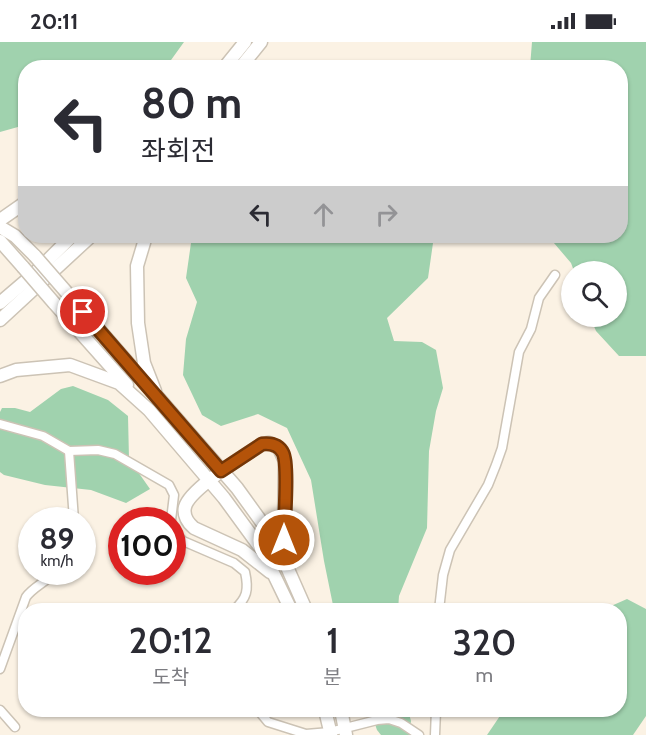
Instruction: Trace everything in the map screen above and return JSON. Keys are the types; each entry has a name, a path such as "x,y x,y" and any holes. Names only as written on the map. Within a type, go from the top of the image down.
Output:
{"highway":[{"path":"230,60 245,42"},
{"path":"246,60 261,42"},
{"path":"0,220 18,208"},
{"path":"0,227 18,239"},
{"path":"0,241 210,480 262,550 288,603"},
{"path":"22,243 237,488 276,542 303,603"},
{"path":"0,303 65,243"},
{"path":"0,321 84,243"},
{"path":"144,243 137,266 138,323 144,363 159,401"},
{"path":"0,376 16,370 70,365 120,383 149,411"},
{"path":"276,578 252,556 190,524 186,518 185,507 210,480 262,444 274,444 284,454 284,540 289,573"},
{"path":"327,717 330,733"}],"lane":[{"path":"440,603 443,575 450,550 488,485 502,448 519,352 531,329 539,298 555,275"},
{"path":"0,424 28,430 69,451 107,451 169,485 174,495 173,507"},
{"path":"69,451 73,507"},
{"path":"186,542 234,563 245,572 248,590 240,603"},
{"path":"24,603 30,590 38,585"},
{"path":"0,669 18,619"},
{"path":"0,710 15,727"},
{"path":"264,717 274,725 306,734 346,731 389,719 401,723 419,735"},
{"path":"435,735 436,717"}],"green space":[{"path":"0,42 184,42 171,60 18,60 18,127 0,132"},
{"path":"532,42 646,42 646,356 619,356 594,327 627,327 627,261 569,261 554,243 628,243 628,60 531,60"},
{"path":"191,243 433,243 428,278 387,318 394,341 422,342 436,350 443,388 436,411 429,451 427,528 399,596 398,603 333,603 311,480 287,428 258,414 221,426 202,415 183,375 186,339 197,302 186,278"},
{"path":"73,386 108,400 128,416 129,459 150,489 126,503 91,490 45,485 0,472 0,412 2,408 15,408 30,412 61,389"},
{"path":"627,599 646,609 646,716 633,735 487,735 499,717 627,717 627,603 618,603"},
{"path":"372,717 410,717 409,735 381,735"}],"route":[{"path":"83,312 221,471 262,444 274,444 279,448 284,454 285,461 284,540"}]}
